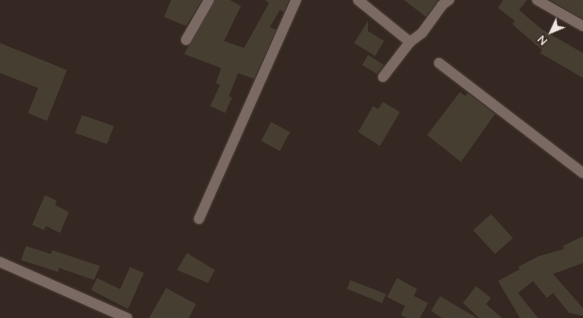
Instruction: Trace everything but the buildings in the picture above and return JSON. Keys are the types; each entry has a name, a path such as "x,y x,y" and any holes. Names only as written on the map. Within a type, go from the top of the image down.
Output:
{"street":[{"path":"186,40 209,0"},
{"path":"199,219 296,0"},
{"path":"358,0 410,42"},
{"path":"383,77 410,42 422,33 442,5 449,0"},
{"path":"537,0 583,26"},
{"path":"439,63 583,174"},
{"path":"0,262 127,318"}]}
